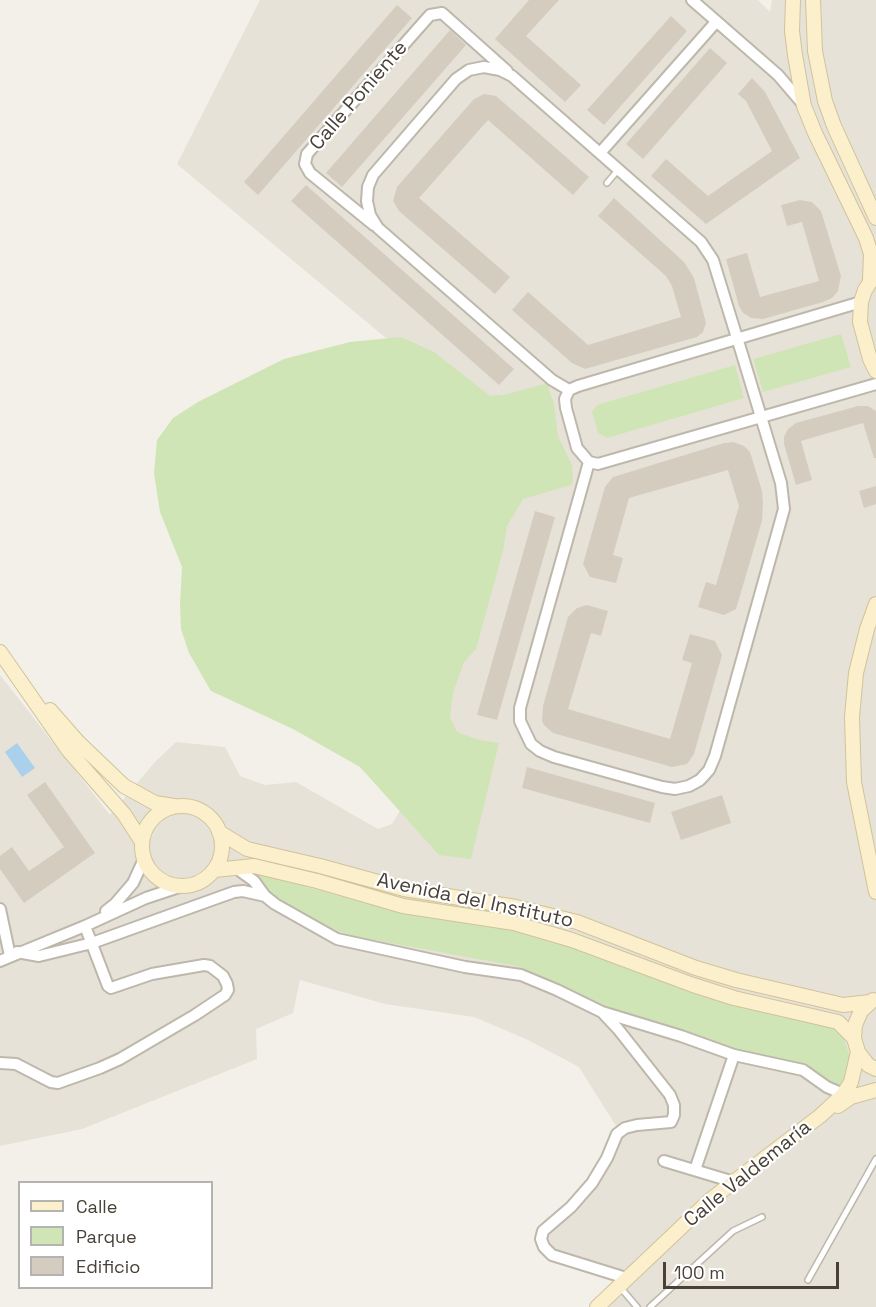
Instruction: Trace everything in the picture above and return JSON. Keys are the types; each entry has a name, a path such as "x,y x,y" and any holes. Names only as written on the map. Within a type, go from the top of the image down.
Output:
{"main road":[{"path":"793,0 793,39 804,106 866,238 871,254 873,277 861,302 860,322 864,341 876,371"},
{"path":"813,0 815,51 825,101 876,218"},
{"path":"876,604 856,673 852,717 854,783 876,891"},
{"path":"0,652 69,751 124,814 142,842"},
{"path":"10,665 78,742 124,786 155,803 192,808 204,813 213,822 219,832 222,851 214,870 199,882 179,886 164,882 151,873 144,859 142,842 144,831 152,820 164,810 176,807"},
{"name":"Avenida del Instituto","path":"219,832 247,849 404,889 516,907 577,922 696,968 736,980 843,1005 873,1000"},
{"name":"Avenida del Instituto","path":"214,870 254,866 317,881 403,906 514,923 572,940 653,971 724,994 838,1022 868,1065 876,1069"},
{"name":"Calle Valdemaría","path":"847,1096 856,1045 855,1024 861,1011 873,1000"},
{"name":"Calle Valdemaría","path":"597,1307 710,1200 847,1096 876,1090"}],"street":[{"path":"436,0 437,12 448,17 701,242 713,260 781,483 784,509 715,756 709,770 700,780 688,786 675,789 662,787 554,757 531,744 520,721 520,708 589,462"},
{"path":"692,0 778,75 804,106"},
{"name":"Calle Poniente","path":"378,228 310,173 304,164 307,154 430,15 437,12"},
{"path":"600,153 716,22"},
{"path":"512,75 484,67 469,70 456,79 373,175 367,201 370,215 378,228 552,380 569,390 861,302"},
{"path":"569,390 565,399 577,448 589,462 598,464 876,384"},
{"path":"85,926 115,904 133,883 144,859"},
{"path":"236,868 254,880 265,896 275,904 337,939 465,967 521,975 572,996 602,1012 734,1055 803,1071 827,1087 847,1096"},
{"path":"9,956 179,886"},
{"path":"9,956 39,956 92,943 234,892 243,891 265,896"},
{"path":"0,909 9,956"},
{"path":"0,1064 16,1064 51,1082 58,1083 120,1059 195,1015 225,995 228,990 228,984 223,976 210,966 204,965 152,974 111,988 108,986 85,926"},
{"path":"602,1012 670,1095 674,1105 674,1115 671,1122 637,1125 625,1128 617,1134 607,1158 592,1183 571,1207 543,1231 541,1239 544,1247 552,1254 622,1282"},
{"path":"695,1170 734,1055"},
{"path":"824,1113 827,1087"},
{"path":"664,1161 734,1182"}],"lane":[{"path":"607,183 618,170"},
{"path":"808,1280 876,1159"},
{"path":"650,1307 733,1231 762,1217"},
{"path":"622,1282 637,1307"}],"shaded area":[{"path":"260,0 758,0 770,12 772,0 876,0 876,1307 597,1307 626,1279 552,1255 541,1239 571,1207 617,1134 616,1126 579,1067 526,1039 474,1017 385,1004 300,980 293,1013 256,1029 257,1059 82,1129 0,1146 0,675 110,815 155,762 176,742 225,747 240,776 265,785 296,782 378,829 392,824 406,801 476,413 177,164"}],"green space":[{"path":"841,334 851,367 763,392 753,359"},
{"path":"401,337 434,352 490,396 545,384 548,386 554,404 558,436 572,465 571,485 523,499 507,526 503,551 476,649 464,662 453,693 450,717 457,732 479,740 499,743 471,859 439,855 360,767 293,729 211,691 189,653 181,629 182,567 160,512 154,473 157,440 173,418 198,402 284,359 350,342"},
{"path":"735,365 744,398 607,438 598,433 592,412 597,405"},
{"path":"252,872 394,911 494,925 544,936 831,1026 843,1037 850,1057 844,1087 833,1087 820,1075 802,1065 737,1051 604,1006 516,966 358,937 335,930 285,905 250,874"}],"water":[{"path":"17,743 35,768 22,777 5,752"}],"building":[{"path":"529,0 559,0 526,36 581,85 565,102 495,39"},
{"path":"397,5 412,18 258,195 244,182"},
{"path":"671,16 687,31 604,125 587,110"},
{"path":"450,30 466,45 342,187 326,173"},
{"path":"710,48 727,63 643,159 626,144"},
{"path":"752,78 765,92 800,158 706,224 651,176 666,159 708,196 772,151 746,101 738,94"},
{"path":"484,94 496,96 589,177 573,195 488,120 419,198 510,277 495,294 399,211 393,201 397,187 474,99"},
{"path":"306,185 514,369 499,385 291,201"},
{"path":"614,198 684,262 694,278 706,323 703,332 697,337 585,369 572,363 512,310 528,292 588,345 681,317 672,286 666,276 598,216"},
{"path":"800,200 812,202 821,211 841,276 838,291 832,298 823,302 763,319 751,318 743,313 739,306 726,259 747,253 760,297 819,281 802,222 787,226 781,205"},
{"path":"858,406 868,406 876,411 876,458 874,458 863,423 801,441 812,480 796,485 784,444 784,437 788,429 796,423"},
{"path":"733,442 744,446 750,452 762,491 763,503 762,521 736,609 724,615 698,607 706,582 716,585 739,506 728,470 629,498 613,555 623,558 616,583 590,577 583,564 605,487 613,477"},
{"path":"876,486 876,504 864,508 859,491"},
{"path":"535,511 555,517 497,720 477,715"},
{"path":"587,605 608,611 601,636 591,633 568,709 670,739 692,663 682,660 690,634 715,641 722,655 694,754 687,764 672,767 553,733 544,725 543,706 568,617 577,608"},
{"path":"527,767 655,803 650,823 522,788"},
{"path":"45,782 95,853 24,903 0,869 0,856 12,847 29,871 64,847 27,795"},
{"path":"722,795 731,823 681,840 671,812"}]}
